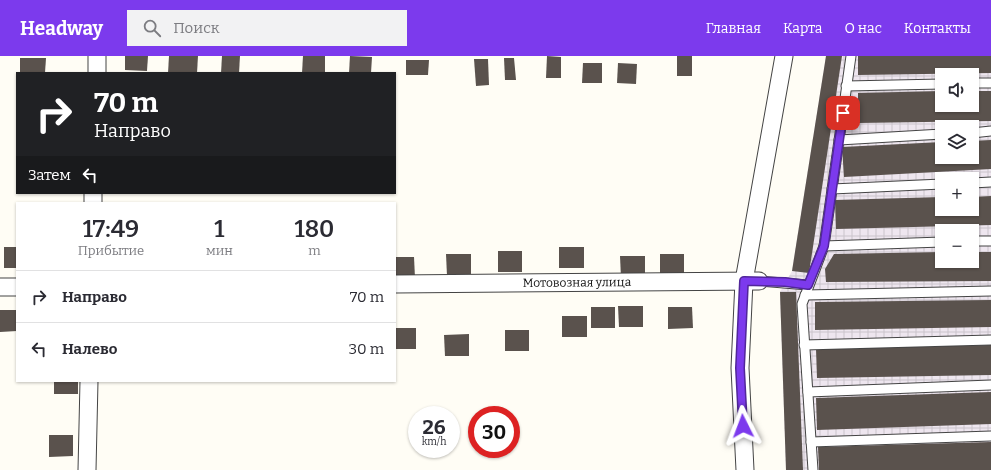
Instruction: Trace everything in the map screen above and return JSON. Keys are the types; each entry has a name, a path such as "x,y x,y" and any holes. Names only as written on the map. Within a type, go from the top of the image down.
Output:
{"street":[{"path":"96,72 97,56"},
{"path":"745,470 740,368 784,56"},
{"name":"Мотовозная улица","path":"396,284 752,281"},
{"path":"0,287 16,287"},
{"path":"87,470 89,382"}],"lane":[{"path":"813,470 802,304 824,246 851,56"},
{"path":"979,83 991,83"},
{"path":"846,86 935,84"},
{"path":"979,133 991,132"},
{"path":"839,140 935,134"},
{"path":"979,183 991,182"},
{"path":"832,189 935,184"},
{"path":"979,241 991,241"},
{"path":"824,246 935,242"},
{"path":"752,281 808,285"},
{"path":"805,295 991,291"},
{"path":"804,345 991,340"},
{"path":"808,392 991,385"},
{"path":"811,442 991,436"}],"shaded area":[{"path":"826,56 991,56 991,470 786,470 780,292 792,271"}],"building":[{"path":"125,56 148,56 147,71 125,70"},
{"path":"169,56 198,56 197,72 168,72"},
{"path":"222,56 240,56 239,72 221,72"},
{"path":"303,56 325,56 325,72 302,72"},
{"path":"350,56 372,57 371,72 349,72"},
{"path":"547,56 561,57 561,78 546,78"},
{"path":"677,56 692,56 692,76 677,76"},
{"path":"826,56 842,56 809,273 792,271"},
{"path":"858,56 991,56 991,73 979,73 979,68 935,68 935,74 858,75"},
{"path":"20,58 46,58 45,72 20,72"},
{"path":"504,58 514,58 516,80 505,80"},
{"path":"474,59 488,59 489,85 476,86"},
{"path":"406,60 429,60 428,75 406,75"},
{"path":"583,63 602,63 602,83 582,83"},
{"path":"618,63 637,64 636,84 617,83"},
{"path":"935,91 935,112 979,112 979,91 991,91 991,121 935,120 935,122 858,123 858,93"},
{"path":"991,140 991,169 844,177 842,147 935,142 935,164 979,164 979,141"},
{"path":"991,196 991,225 935,224 935,226 836,229 835,200 935,197 935,216 979,216 979,197"},
{"path":"4,247 16,247 16,268 4,268"},
{"path":"559,247 584,247 584,268 559,268"},
{"path":"498,251 522,251 522,272 498,272"},
{"path":"935,252 935,268 979,268 979,252 991,252 991,281 826,282 825,269 834,254"},
{"path":"446,254 471,254 471,275 447,276"},
{"path":"660,254 684,254 684,276 660,276"},
{"path":"620,256 645,256 645,278 621,278"},
{"path":"396,257 414,257 415,278 396,279"},
{"path":"780,292 796,292 803,470 786,470"},
{"path":"991,300 991,327 815,330 815,302"},
{"path":"618,306 643,306 643,327 619,327"},
{"path":"591,307 615,307 615,328 591,328"},
{"path":"668,307 692,307 693,328 668,329"},
{"path":"0,310 16,310 16,331 0,332"},
{"path":"562,316 587,316 587,337 562,337"},
{"path":"396,328 416,328 416,349 396,349"},
{"path":"505,330 529,330 529,351 505,351"},
{"path":"469,334 469,356 445,356 444,335"},
{"path":"991,345 991,375 817,378 816,349"},
{"path":"54,382 78,382 78,394 54,394"},
{"path":"991,392 991,424 817,430 816,398"},
{"path":"49,435 73,435 73,456 49,457"},
{"path":"991,442 991,470 819,470 818,447"}],"route":[{"path":"743,426 740,368 744,281 785,282 808,285 824,246 843,113"}]}
